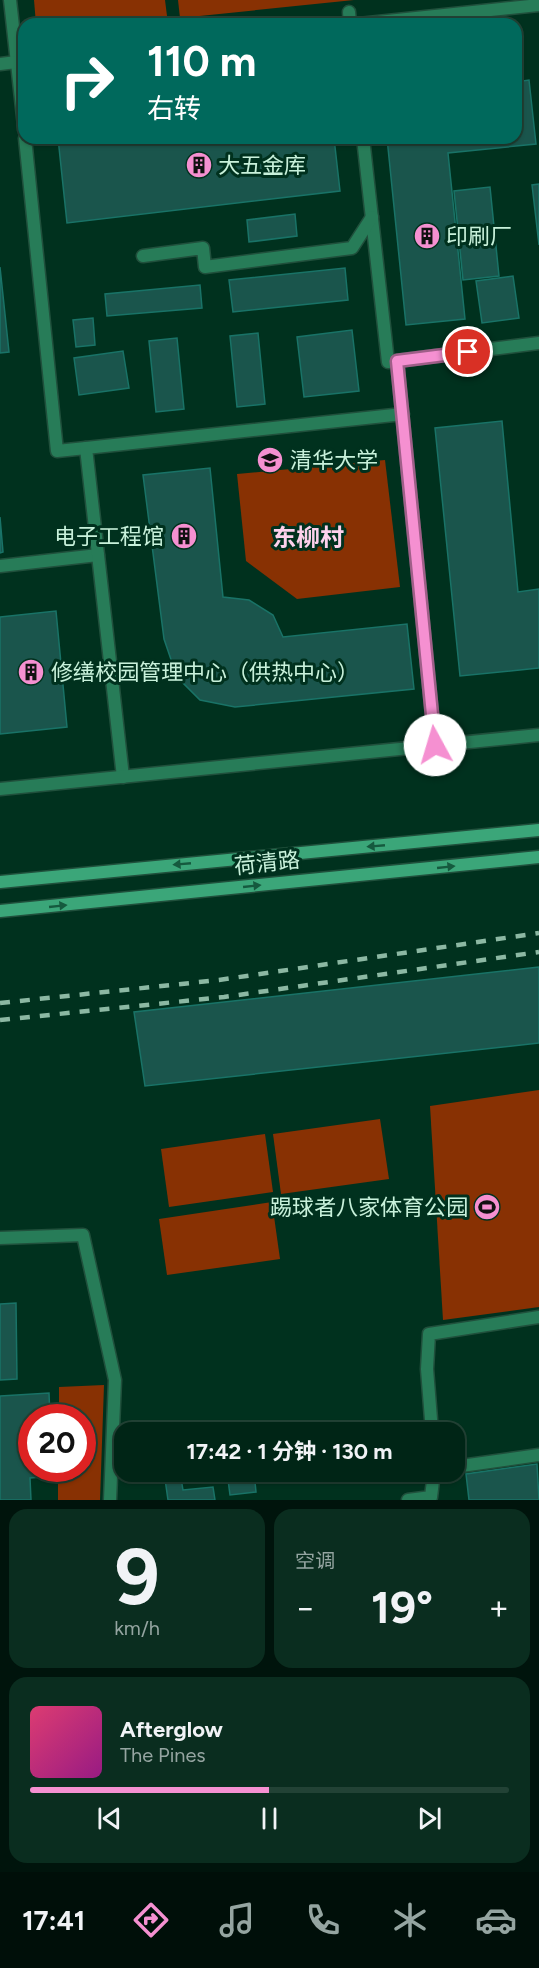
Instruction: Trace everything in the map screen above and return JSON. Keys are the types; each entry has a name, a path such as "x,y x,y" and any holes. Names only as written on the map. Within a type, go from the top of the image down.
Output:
{"main road":[{"name":"荷清路","path":"0,882 539,830"},
{"name":"荷清路","path":"0,911 539,857"}],"street":[{"path":"10,0 18,44"},
{"path":"416,18 539,5"},
{"path":"0,63 18,61"},
{"path":"26,144 57,451 403,414"},
{"path":"364,144 388,362 539,343"},
{"path":"143,256 203,249 205,267 352,248 372,217"},
{"path":"397,361 435,745"},
{"path":"86,448 123,777"},
{"path":"0,566 98,555"},
{"path":"0,789 539,735"},
{"path":"0,1238 83,1235 115,1380 110,1500"},
{"path":"431,1422 427,1369 429,1334 539,1317"},
{"path":"465,1465 539,1455"},
{"path":"408,1500 431,1497 433,1482"}],"shaded area":[{"path":"34,0 165,0 167,16 148,18 36,18"},
{"path":"178,0 354,0 180,18"},
{"path":"385,460 400,587 297,599 246,561 237,474"},
{"name":"踢球者八家体育公园","path":"539,1090 539,1307 443,1320 430,1106"},
{"path":"380,1119 389,1179 281,1194 273,1134"},
{"path":"265,1134 273,1192 169,1207 161,1149"},
{"path":"272,1202 280,1259 167,1275 159,1219"},
{"path":"104,1385 100,1500 58,1500 58,1482 96,1482 96,1404 59,1404 59,1387"}],"building":[{"name":"印刷厂","path":"529,80 536,144 448,153 465,319 406,325 388,144 522,144 522,81"},
{"name":"大五金库","path":"59,144 335,144 340,191 67,223"},
{"path":"539,184 539,245 532,185"},
{"path":"490,187 499,276 463,280 454,191"},
{"path":"295,214 297,236 249,242 247,220"},
{"path":"0,267 9,352 0,353"},
{"path":"345,268 348,300 233,312 229,280"},
{"path":"513,276 519,318 482,323 476,281"},
{"path":"200,285 202,308 107,316 105,294"},
{"path":"93,318 95,345 76,347 73,320"},
{"path":"352,330 359,391 304,397 297,337"},
{"path":"258,333 265,404 237,407 230,336"},
{"path":"177,338 184,409 156,412 149,341"},
{"path":"123,351 129,388 79,395 74,358"},
{"path":"502,421 518,592 539,589 539,668 460,676 435,428"},
{"name":"电子工程馆","path":"210,468 223,597 249,600 273,615 283,637 407,624 414,689 235,707 200,700 177,677 164,639 143,475"},
{"path":"0,517 3,552 0,553"},
{"name":"修缮校园管理中心（供热中心）","path":"56,611 67,727 0,734 0,617"},
{"path":"539,967 539,1043 145,1086 134,1012"},
{"path":"16,1303 17,1379 0,1380 0,1304"},
{"path":"49,1393 49,1404 18,1404 18,1482 30,1482 31,1500 0,1500 0,1396"},
{"path":"537,1464 539,1500 469,1500 466,1474"},
{"path":"165,1482 182,1482 183,1490 213,1487 215,1500 168,1500"},
{"path":"228,1482 255,1482 256,1492 230,1495"}],"railway":[{"path":"0,1003 219,980 539,933"},
{"path":"0,1020 224,997 539,952"}],"place":[{"name":"大五金库","path":"199,165"},
{"name":"印刷厂","path":"427,236"},
{"name":"清华大学","path":"270,460"},
{"name":"电子工程馆","path":"184,536"},
{"name":"修缮校园管理中心（供热中心）","path":"31,672"},
{"name":"踢球者八家体育公园","path":"487,1207"}],"district":[{"name":"东柳村","path":"308,537"}],"route":[{"path":"435,745 397,361 468,352"}]}
